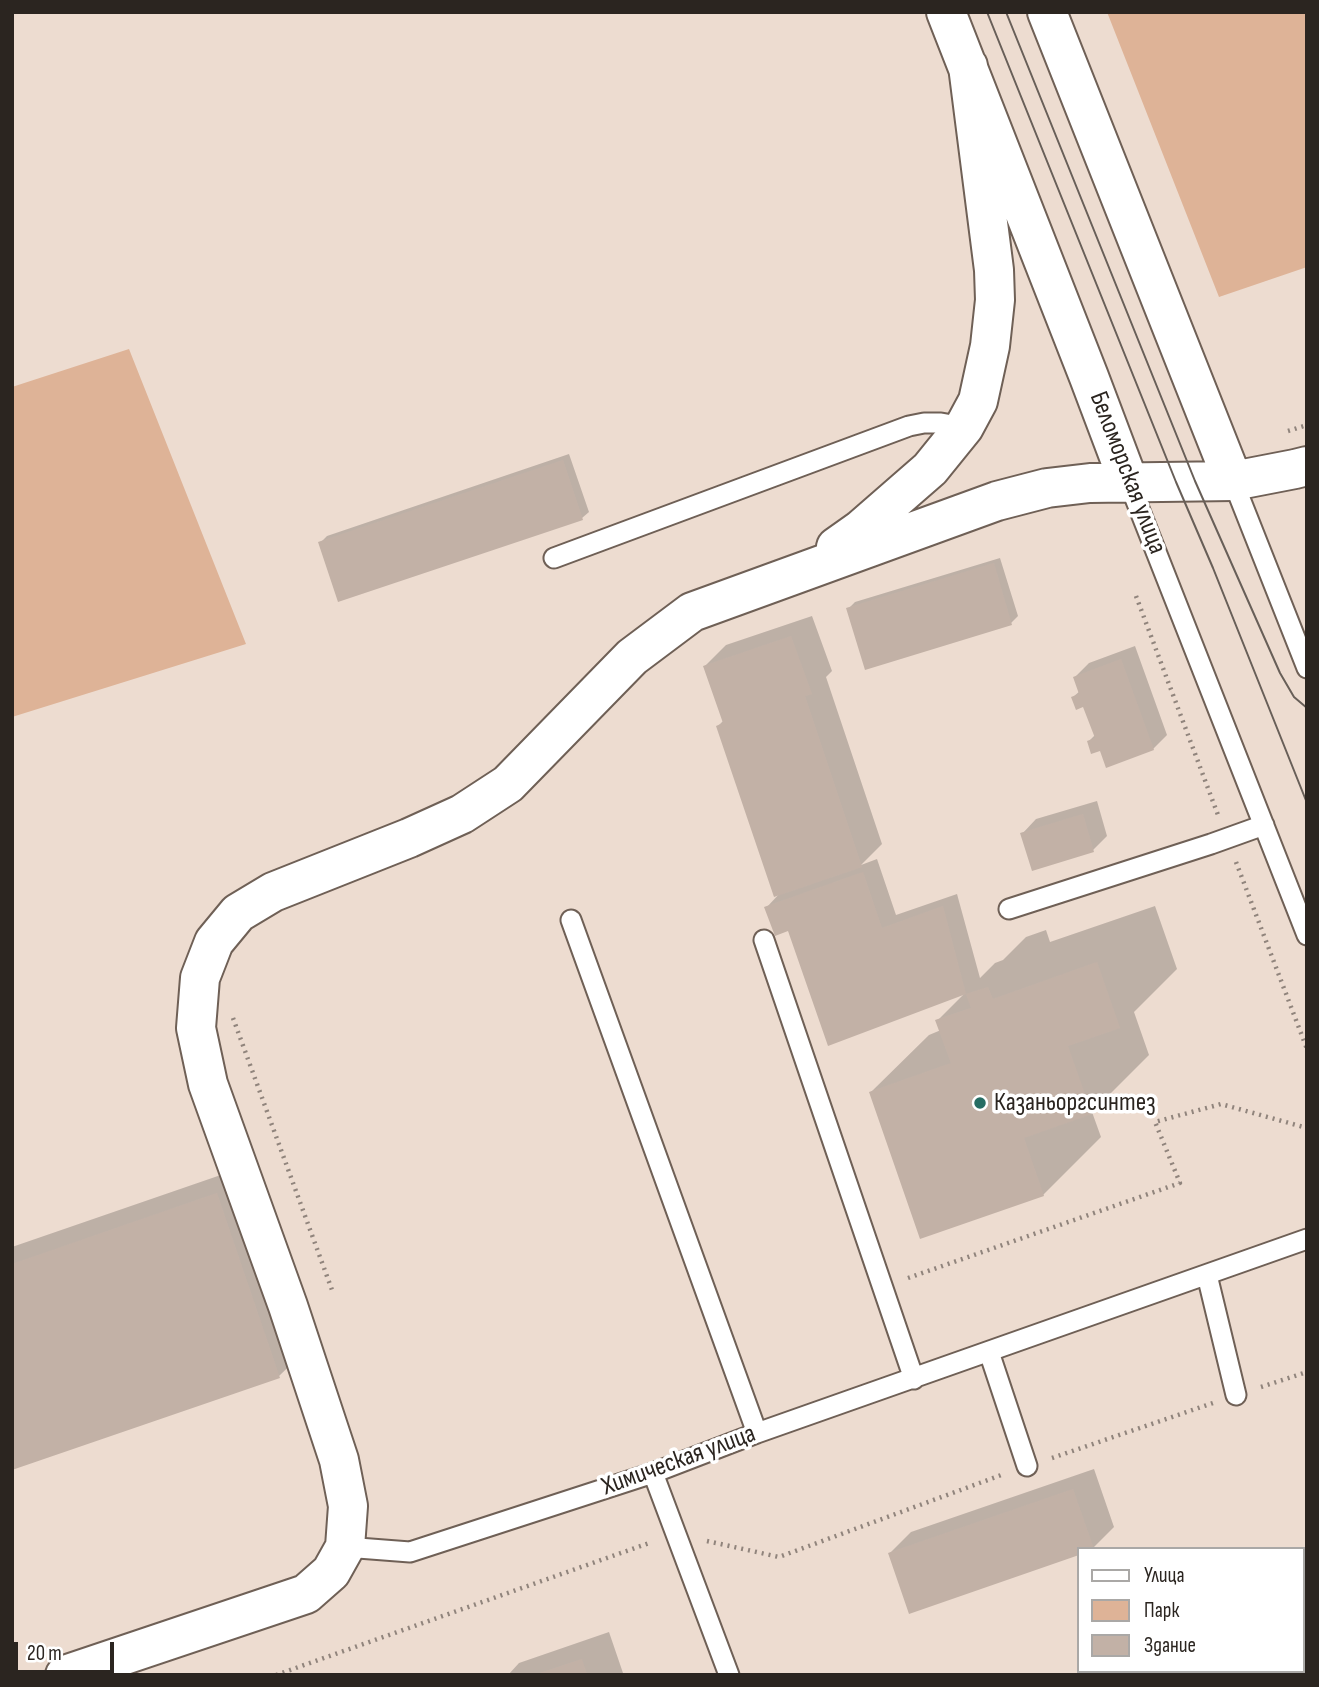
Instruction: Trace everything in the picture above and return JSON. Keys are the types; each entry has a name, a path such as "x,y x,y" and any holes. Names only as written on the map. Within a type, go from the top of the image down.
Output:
{"main road":[{"name":"Беломорская улица","path":"946,12 1129,482"},
{"path":"1047,12 1233,481"},
{"path":"800,573 860,530 930,469 964,427 978,401 990,346 995,300 968,66"},
{"path":"65,1675 114,1667 306,1594 331,1572 345,1547 348,1506 340,1460 208,1084 196,1028 200,978 214,942 238,913 273,892 462,814 508,784 632,657 692,612 997,500 1047,488 1090,483 1233,481 1307,466"}],"lane":[{"path":"554,558 909,426 941,423 964,427"},
{"path":"1233,481 1307,668"},
{"name":"Беломорская улица","path":"1129,482 1307,935"},
{"path":"1009,909 1264,825"},
{"path":"571,920 757,1433"},
{"path":"764,940 914,1379"},
{"name":"Химическая улица","path":"345,1547 410,1552 653,1473 757,1433 1307,1240"},
{"path":"1207,1275 1236,1395"},
{"path":"989,1352 1027,1466"},
{"path":"653,1473 729,1675"}],"path":[{"path":"1282,433 1307,425"},
{"path":"200,978 231,1012 332,1290"},
{"path":"908,1278 1180,1183 1155,1122 1221,1104 1307,1128"},
{"path":"276,1675 675,1534 779,1557"}],"green space":[{"path":"1107,12 1307,12 1307,267 1219,297"},
{"path":"129,349 246,644 12,717 12,387"}],"building":[{"path":"563,460 583,520 338,602 318,542"},
{"path":"994,563 1012,625 865,670 846,608"},
{"path":"791,636 812,694 805,696 862,867 774,897 716,726 723,723 703,666"},
{"path":"1121,659 1154,750 1106,768 1100,751 1091,754 1087,741 1095,738 1083,707 1076,710 1071,697 1079,694 1073,677"},
{"path":"1083,814 1094,852 1032,871 1020,833"},
{"path":"863,872 882,928 943,906 966,994 828,1046 788,931 775,936 764,907"},
{"name":"Казаньоргсинтез","path":"1097,962 1120,1028 1068,1046 1092,1114 1024,1138 1044,1196 920,1239 869,1092 951,1063 935,1020 971,1008 966,994 988,987 993,999"},
{"path":"217,1193 280,1378 12,1470 12,1264"},
{"path":"1073,1489 1093,1547 1078,1547 1078,1555 909,1614 888,1553"},
{"path":"582,1659 587,1675 537,1675 537,1674"},
{"path":"1112,1673 1241,1675 1113,1675"}],"tram line":[{"path":"987,12 1307,803"},
{"path":"1006,12 1195,481 1280,673 1294,697 1307,708"}],"place":[{"name":"Казаньоргсинтез","path":"980,1103"}]}
